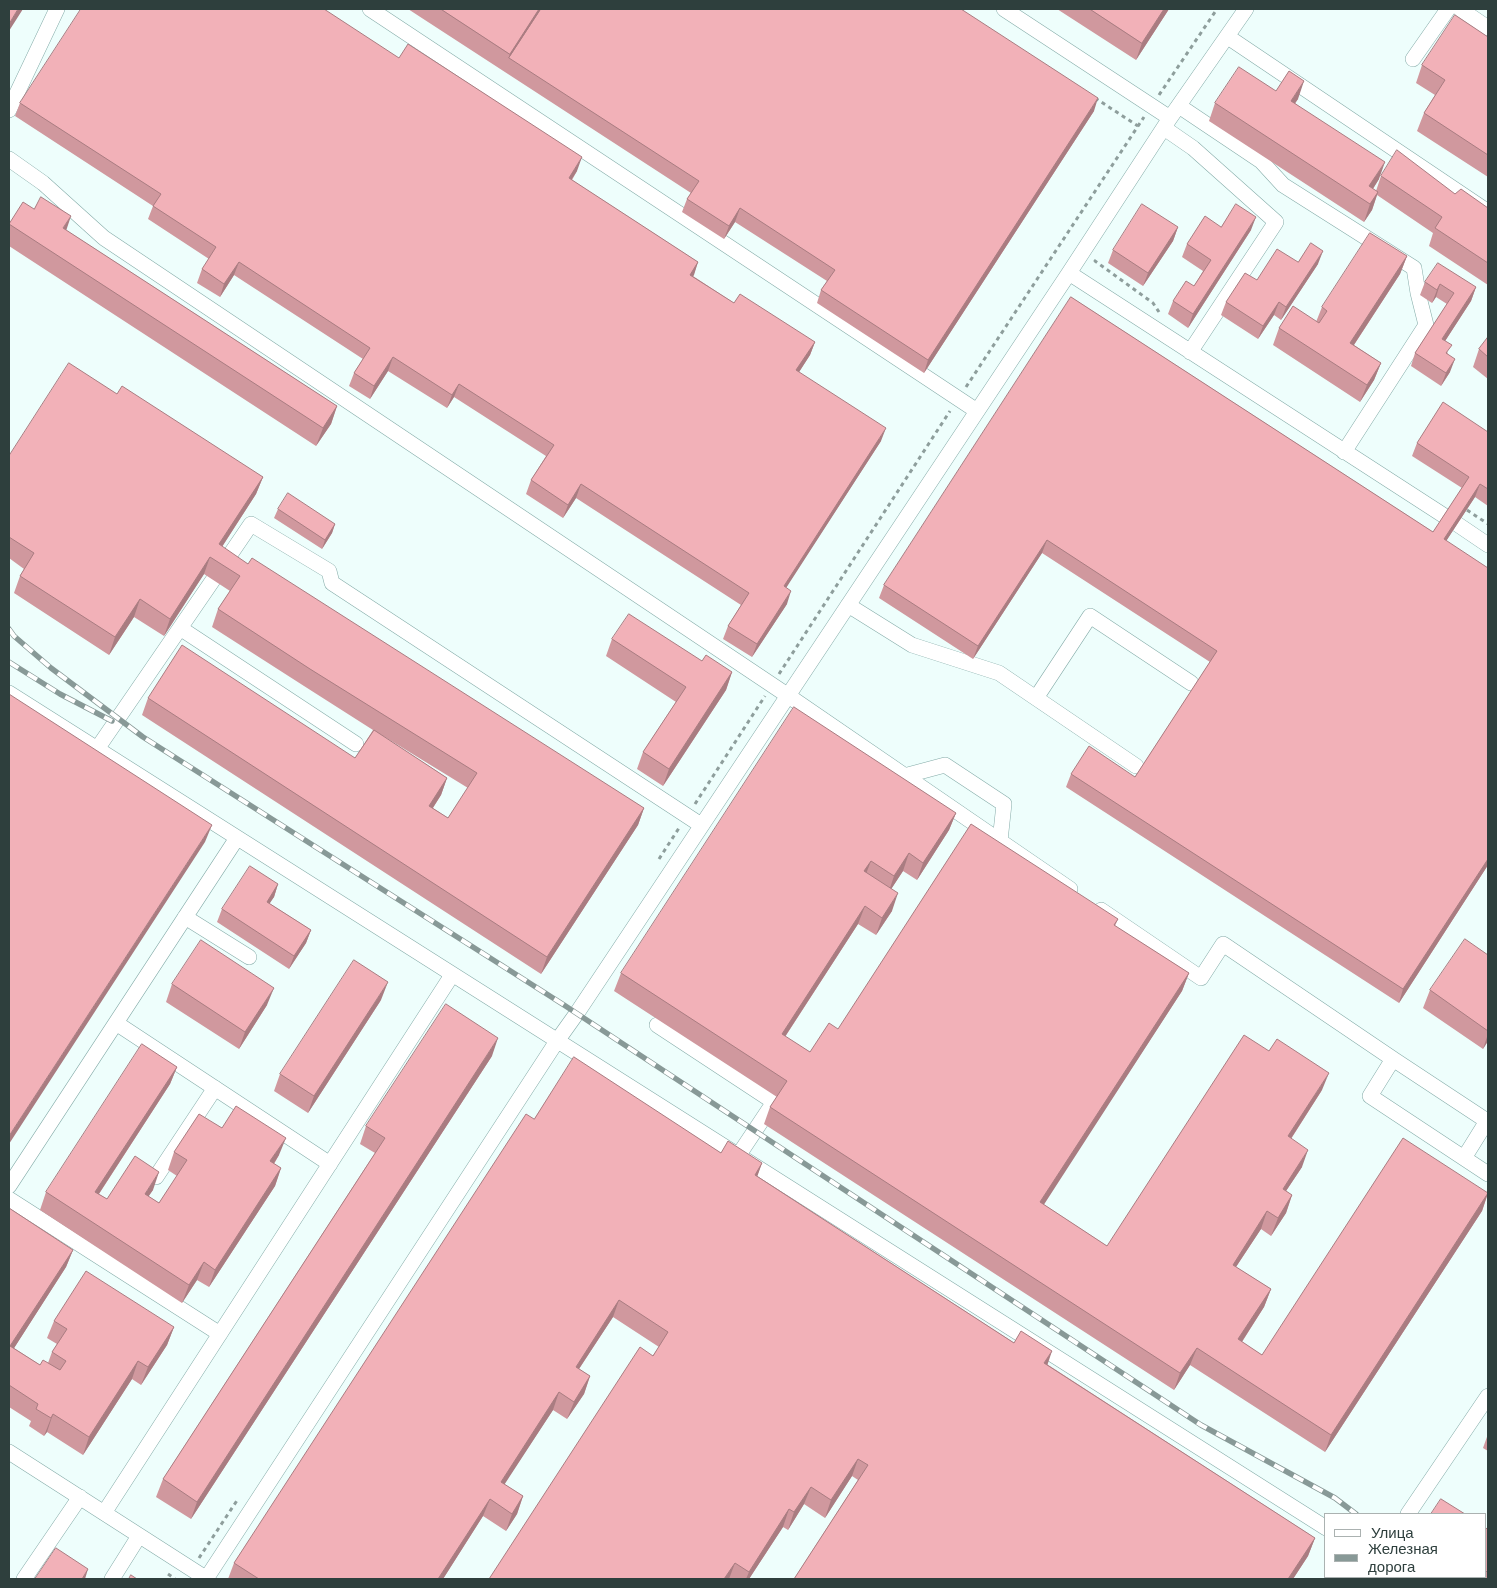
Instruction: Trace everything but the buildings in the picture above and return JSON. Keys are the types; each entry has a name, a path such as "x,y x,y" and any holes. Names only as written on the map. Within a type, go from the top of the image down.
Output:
{"lane":[{"path":"9,110 57,9"},
{"path":"370,9 977,411"},
{"path":"1004,9 1171,118 1261,161 1283,186 1414,268 1426,325 1344,452"},
{"path":"9,1452 206,1579 557,1041 577,1014 1171,118 1246,9"},
{"path":"1413,60 1448,9"},
{"path":"1460,9 1488,28"},
{"path":"1228,36 1488,212"},
{"path":"1171,118 1193,148 1276,222 1190,352"},
{"path":"9,159 43,183 104,238 772,685 1200,978 1223,944 1393,1060 1487,1121 1464,1158"},
{"path":"1069,274 1488,545"},
{"path":"97,749 251,524 329,571 332,583 701,825"},
{"path":"848,605 912,646 999,673 1136,766"},
{"path":"1036,698 1090,616 1192,683"},
{"path":"180,628 356,744"},
{"path":"9,693 1324,1527"},
{"path":"904,776 945,765 1004,804 1000,841"},
{"path":"9,1186 237,838"},
{"path":"186,917 249,957"},
{"path":"104,1513 452,975"},
{"path":"116,1022 330,1164"},
{"path":"658,1025 774,1102 738,1156"},
{"path":"1393,1060 1370,1096 1488,1174"},
{"path":"156,1177 215,1088"},
{"path":"9,1199 220,1334"},
{"path":"1409,1513 1488,1396"},
{"path":"24,1579 80,1497"},
{"path":"112,1579 140,1536"}],"path":[{"path":"655,865 958,399 1217,9"},
{"path":"1089,94 1138,126"},
{"path":"1075,222 1094,236"},
{"path":"1099,255 1095,261 1153,303 1160,315"},
{"path":"1466,510 1488,524"}],"railway":[{"path":"9,629 14,636 51,668 143,737 564,1005 1201,1425 1335,1498 1355,1513"},
{"path":"9,662 60,694 112,721"}]}
